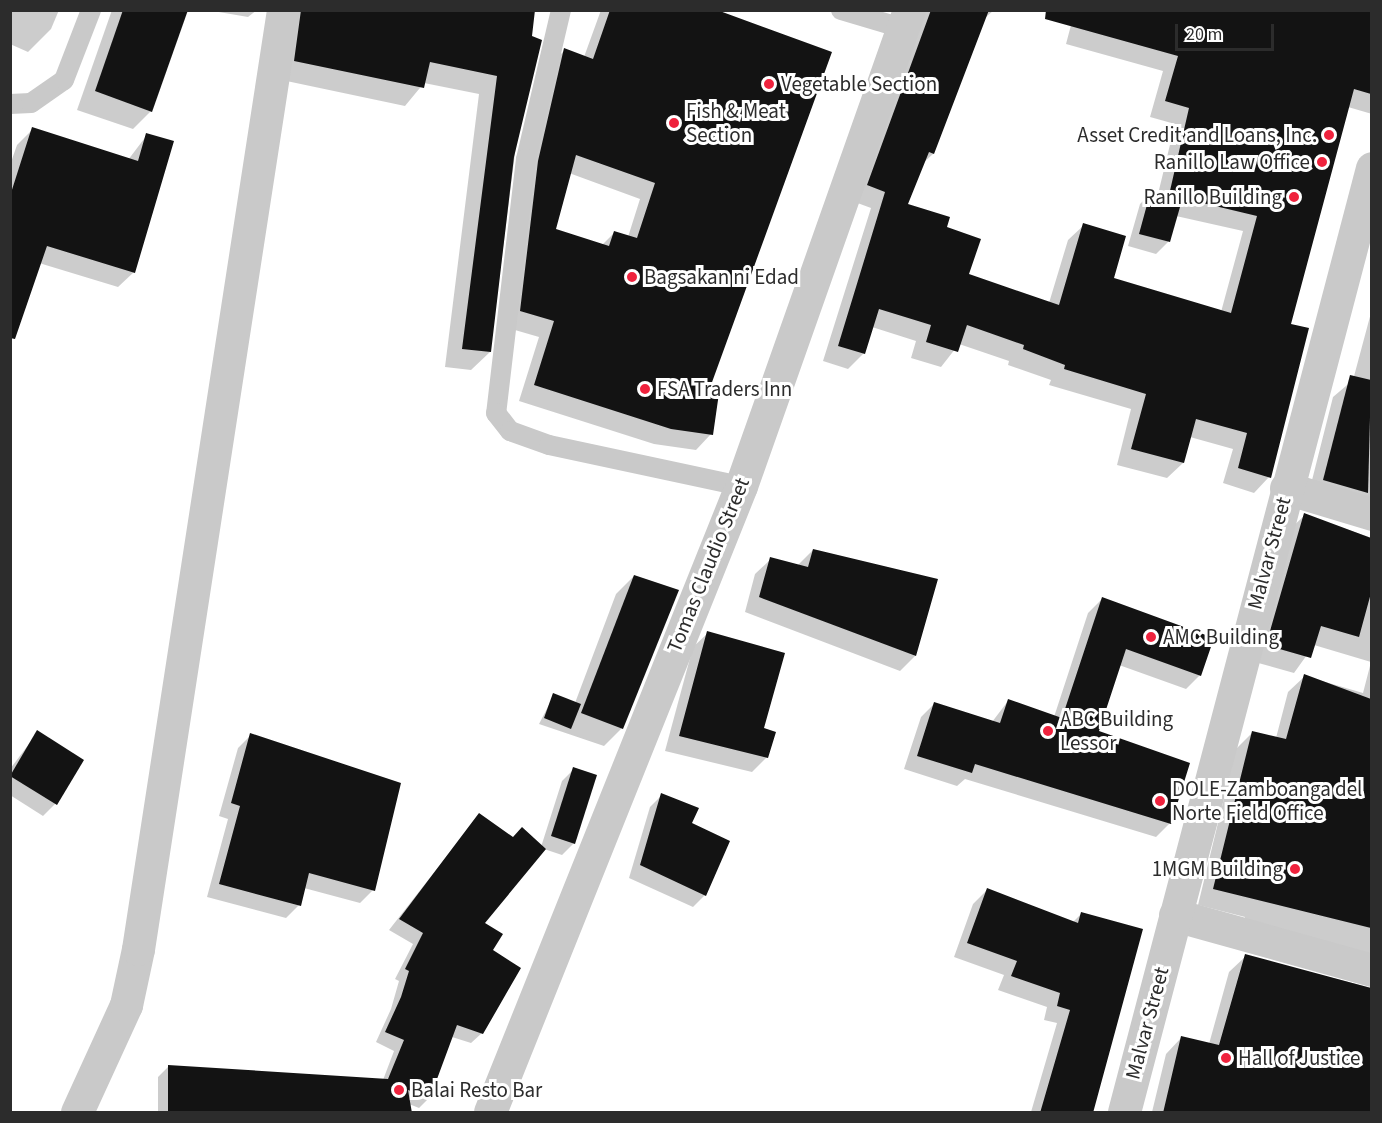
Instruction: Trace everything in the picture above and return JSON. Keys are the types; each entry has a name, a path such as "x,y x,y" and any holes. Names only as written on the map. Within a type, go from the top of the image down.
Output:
{"street":[{"path":"77,1113 126,1005 138,949 283,10"},
{"name":"Tomas Claudio Street","path":"501,1109 741,486 905,20"},
{"name":"Malvar Street","path":"1124,1113 1371,168"},
{"path":"1286,488 1371,514"},
{"path":"1175,915 1371,970"}],"lane":[{"path":"10,104 31,103 64,80 91,10"},
{"path":"561,10 526,159 496,413 510,431 540,443 741,486"},
{"path":"841,10 905,20"}],"building":[{"path":"123,10 188,10 152,112 95,91"},
{"path":"301,10 535,10 532,36 542,40 514,157 491,352 462,349 497,76 430,62 424,88 294,61"},
{"path":"610,10 717,10 832,52 711,385 720,386 713,435 671,429 534,385 554,321 520,311 538,161 564,48 593,59","holes":["576,155 655,183 637,238 614,231 609,246 556,229"]},
{"path":"931,10 989,10 934,154 929,152 908,204 950,217 947,227 981,239 969,274 1059,305 1083,223 1126,236 1114,278 1231,313 1257,216 1169,195 1189,108 1165,101 1178,56 1045,19 1046,10 1371,10 1371,94 1354,89 1291,324 1309,328 1271,478 1238,468 1247,433 1196,419 1184,463 1131,449 1146,394 1064,369 1065,365 1023,349 1024,345 967,325 958,352 926,342 931,325 879,309 865,354 838,346 885,192 867,185"},
{"path":"32,127 138,161 146,133 174,141 135,273 47,246 15,339 10,338 10,196"},
{"path":"1151,190 1182,200 1170,242 1139,234"},
{"path":"1350,375 1371,380 1368,493 1323,480"},
{"path":"1304,513 1371,538 1371,593 1359,637 1321,626 1311,658 1266,645"},
{"path":"813,549 938,579 916,656 759,597 770,557 808,567"},
{"path":"634,575 679,590 623,729 581,713"},
{"path":"1102,597 1214,638 1201,676 1126,649 1099,731 1190,763 1171,824 975,764 972,773 917,756 934,702 1000,723 1008,699 1062,718"},
{"path":"707,631 785,653 764,728 776,732 768,758 679,736"},
{"path":"1304,674 1371,699 1371,928 1213,889 1252,731 1286,739"},
{"path":"553,693 581,704 571,729 544,718"},
{"path":"37,730 84,760 57,805 10,776"},
{"path":"250,733 401,783 375,891 309,873 301,906 219,884 240,806 231,803"},
{"path":"573,767 597,775 575,844 551,836"},
{"path":"661,793 699,808 692,823 730,841 706,896 640,865"},
{"path":"479,813 513,837 522,827 546,849 485,923 503,934 493,950 521,968 483,1034 457,1025 430,1098 408,1090 412,1113 168,1113 168,1065 388,1079 404,1040 385,1032 401,997 409,971 405,969 423,933 399,919"},
{"path":"987,888 1078,923 1081,912 1143,929 1093,1113 1040,1113 1070,1010 1057,1006 1060,993 1011,976 1017,961 967,943"},
{"path":"1245,954 1371,988 1371,1113 1163,1113 1181,1036 1219,1045"}],"place":[{"name":"Vegetable Section","path":"769,84"},
{"name":"Fish & Meat Section","path":"674,123"},
{"name":"Asset Credit and Loans, Inc.","path":"1329,135"},
{"name":"Ranillo Law Office","path":"1322,162"},
{"name":"Ranillo Building","path":"1294,197"},
{"name":"Bagsakan ni Edad","path":"632,277"},
{"name":"FSA Traders Inn","path":"645,389"},
{"name":"AMC Building","path":"1151,637"},
{"name":"ABC Building Lessor","path":"1048,731"},
{"name":"DOLE-Zamboanga del Norte Field Office","path":"1160,801"},
{"name":"1MGM Building","path":"1295,869"},
{"name":"Hall of Justice","path":"1226,1058"},
{"name":"Balai Resto Bar","path":"399,1090"}]}
